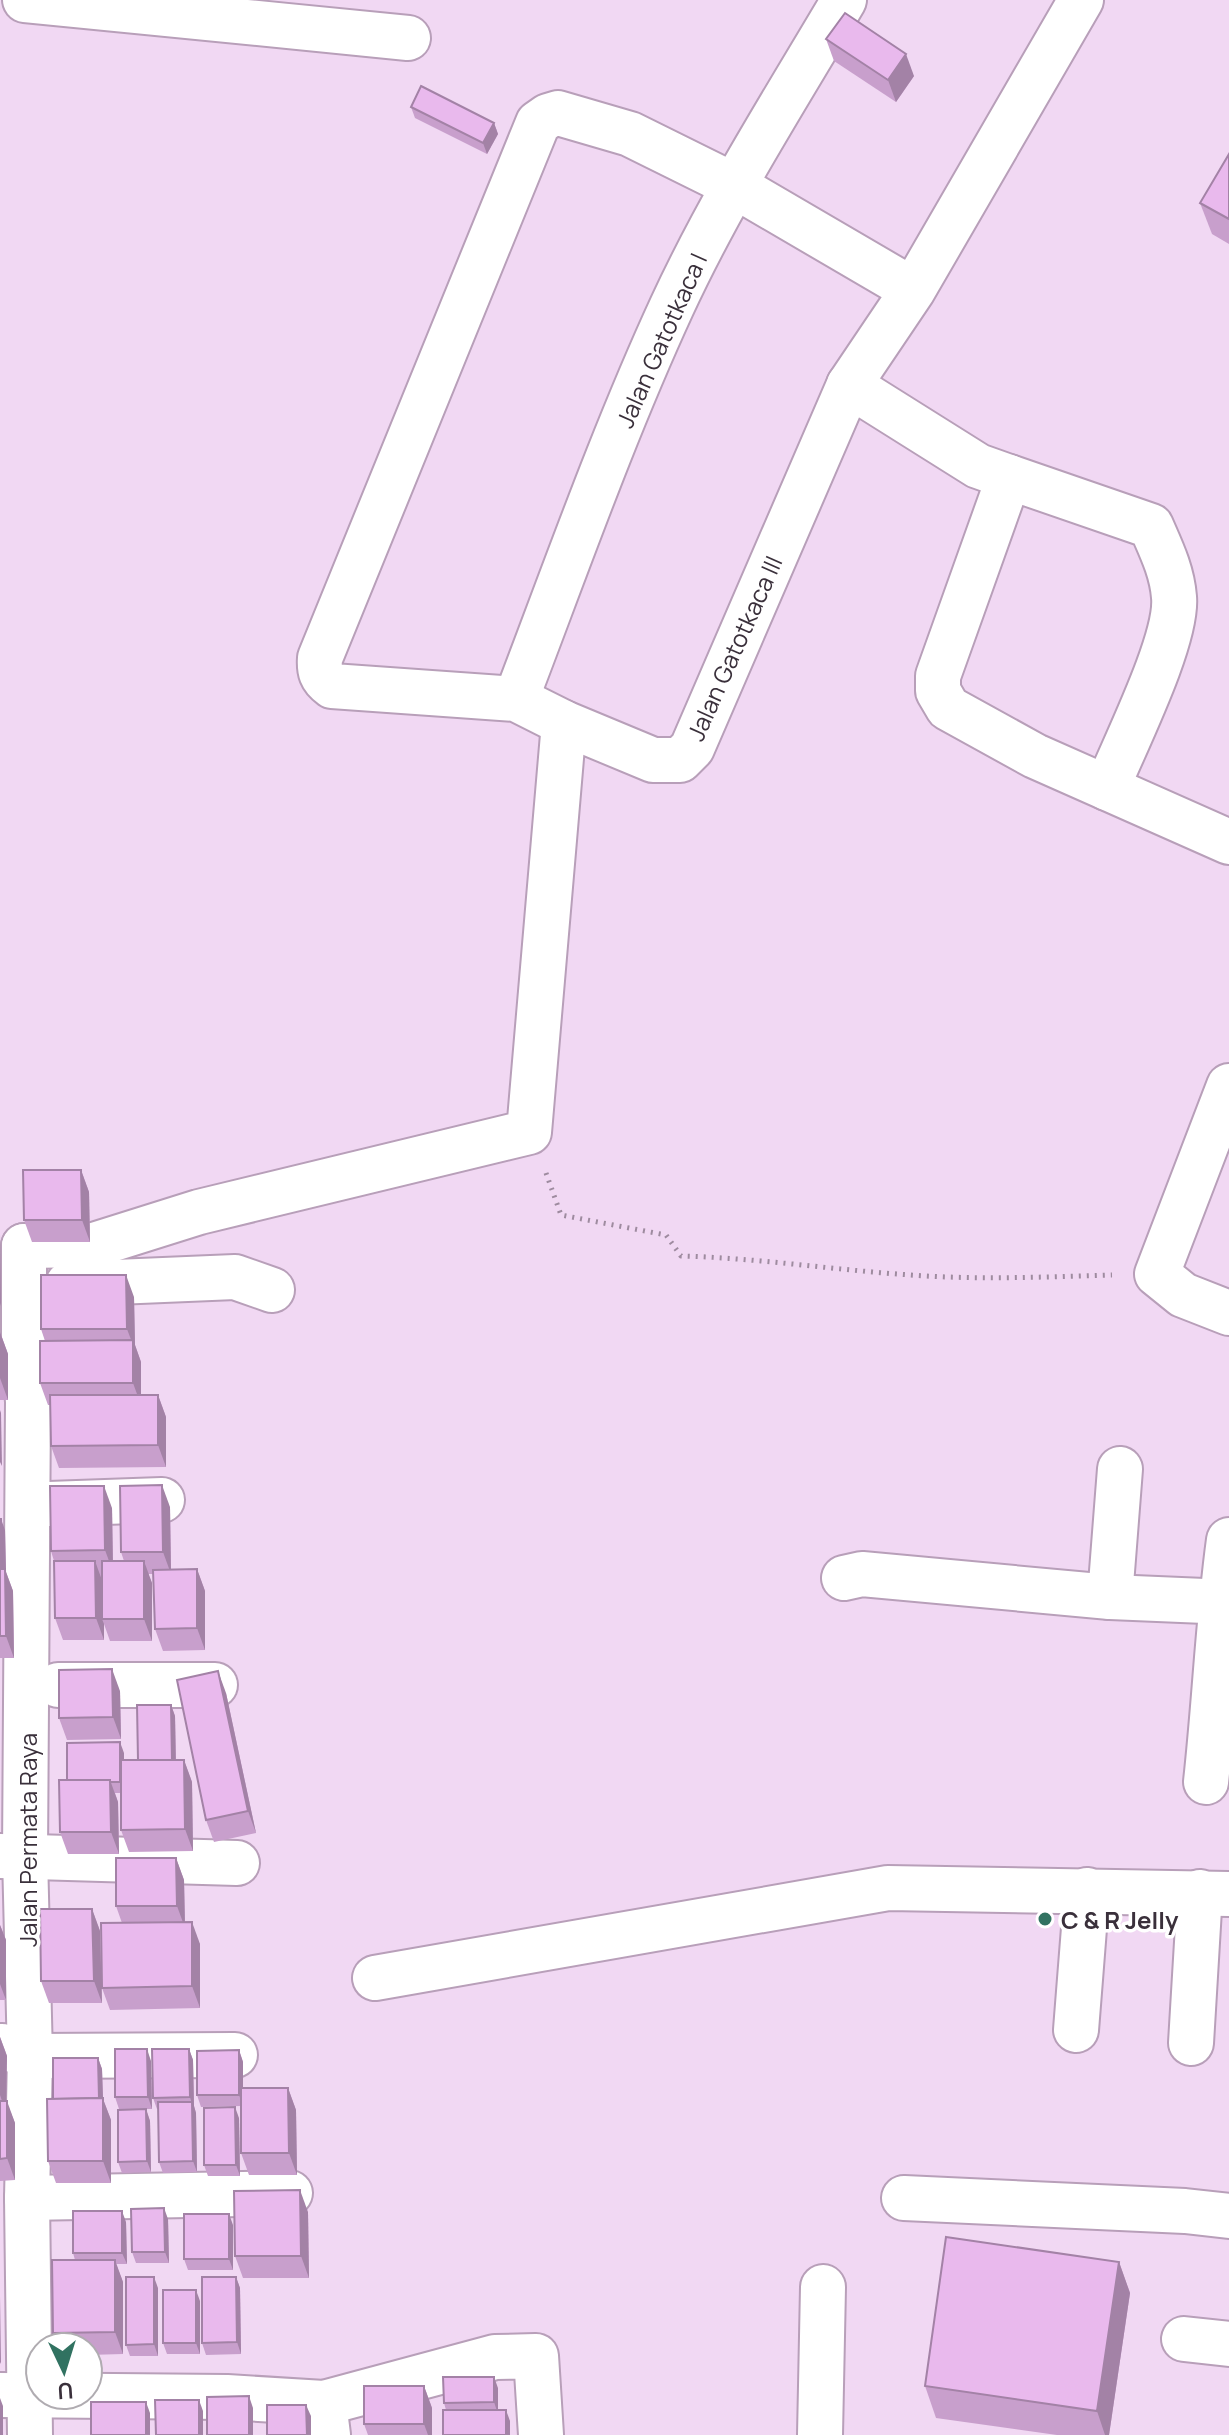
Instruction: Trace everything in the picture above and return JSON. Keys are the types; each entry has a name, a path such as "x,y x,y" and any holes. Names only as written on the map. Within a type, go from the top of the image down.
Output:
{"street":[{"path":"25,0 408,38"},
{"name":"Jalan Gatotkaca I","path":"516,699 613,448 673,305 735,186 844,0"},
{"name":"Jalan Gatotkaca III","path":"735,186 630,134 558,113 538,123 320,658 319,669 323,680 332,686 516,699 564,723 653,760 680,760 692,748 849,385 913,290 1081,0"},
{"path":"735,186 913,290"},
{"path":"849,385 978,466 1151,526 1166,561 1174,599 1166,645 1107,788"},
{"path":"1009,477 938,676 938,691 948,708 1035,756 1229,842"},
{"path":"16,1253 94,1245 199,1212 529,1132 564,723"},
{"path":"1229,1086 1157,1274 1183,1295 1229,1313"},
{"path":"16,1253 235,1277 272,1290"},
{"name":"Jalan Permata Raya","path":"16,1253 12,1346 28,1402 18,1516 13,1856 20,2409"},
{"path":"1110,1597 1120,1469"},
{"path":"18,1516 162,1500"},
{"path":"1206,1782 1229,1540"},
{"path":"844,1578 862,1574 1110,1597 1225,1601"},
{"path":"17,1696 215,1685"},
{"path":"13,1856 237,1863"},
{"path":"375,1978 888,1888 1214,1893 1191,2043"},
{"path":"1076,2030 1087,1890"},
{"path":"15,2050 235,2055"},
{"path":"19,2208 290,2193"},
{"path":"904,2198 1185,2211 1229,2216"},
{"path":"820,2435 823,2287"},
{"path":"1184,2339 1229,2344"},
{"path":"20,2409 227,2397 326,2419 495,2357 536,2356 541,2435"}],"path":[{"path":"529,1132 561,1215 666,1235 681,1256 764,1259 912,1275 995,1278 1157,1274"}],"building":[{"path":"845,13 906,54 888,80 826,39"},
{"path":"421,86 494,123 483,143 411,107"},
{"path":"1229,154 1229,219 1200,203"},
{"path":"23,1170 81,1170 82,1220 24,1220"},
{"path":"41,1275 126,1275 127,1329 41,1329"},
{"path":"133,1340 133,1383 40,1383 40,1341"},
{"path":"50,1395 158,1395 158,1445 51,1446"},
{"path":"162,1485 163,1552 121,1552 120,1486"},
{"path":"50,1486 104,1486 105,1550 51,1551"},
{"path":"1,1519 2,1569 0,1569"},
{"path":"54,1561 95,1561 96,1618 55,1618"},
{"path":"102,1561 144,1561 144,1619 102,1619"},
{"path":"0,1569 5,1569 6,1636 0,1636"},
{"path":"197,1569 197,1628 155,1629 153,1570"},
{"path":"112,1669 113,1717 59,1718 59,1670"},
{"path":"218,1671 248,1811 206,1820 177,1680"},
{"path":"137,1705 171,1705 172,1760 138,1760"},
{"path":"120,1742 120,1782 67,1780 67,1743"},
{"path":"121,1760 184,1760 185,1829 121,1830"},
{"path":"59,1780 110,1780 111,1832 60,1832"},
{"path":"116,1858 176,1858 177,1906 116,1906"},
{"path":"40,1909 92,1909 94,1981 41,1981"},
{"path":"192,1922 192,1986 102,1988 101,1923"},
{"path":"115,2049 147,2049 148,2097 115,2097"},
{"path":"152,2049 189,2049 190,2097 153,2098"},
{"path":"239,2050 239,2095 197,2095 197,2051"},
{"path":"53,2058 98,2058 99,2098 53,2099"},
{"path":"241,2088 288,2088 289,2153 241,2153"},
{"path":"103,2098 103,2161 48,2161 47,2099"},
{"path":"0,2101 7,2101 7,2158 0,2159"},
{"path":"158,2102 192,2102 193,2161 159,2162"},
{"path":"235,2107 236,2165 204,2165 204,2108"},
{"path":"146,2109 147,2161 118,2162 118,2110"},
{"path":"300,2190 301,2256 235,2256 234,2191"},
{"path":"164,2208 165,2252 132,2252 131,2209"},
{"path":"73,2211 122,2211 122,2253 73,2253"},
{"path":"184,2214 229,2214 229,2259 184,2259"},
{"path":"946,2237 1119,2262 1097,2411 925,2386"},
{"path":"52,2260 115,2260 115,2332 53,2331"},
{"path":"126,2277 154,2277 154,2344 126,2345"},
{"path":"202,2277 236,2277 237,2342 202,2343"},
{"path":"163,2290 196,2290 196,2343 163,2343"},
{"path":"443,2377 494,2377 494,2402 444,2403"},
{"path":"364,2386 424,2386 424,2424 364,2424"},
{"path":"249,2396 249,2435 207,2435 207,2397"},
{"path":"155,2400 199,2400 199,2435 156,2435"},
{"path":"104,2402 146,2402 146,2435 91,2435 91,2411 104,2411"},
{"path":"267,2405 306,2405 307,2435 267,2435"},
{"path":"443,2410 506,2410 506,2435 443,2435"}],"place":[{"name":"C & R Jelly","path":"1045,1919"}]}
